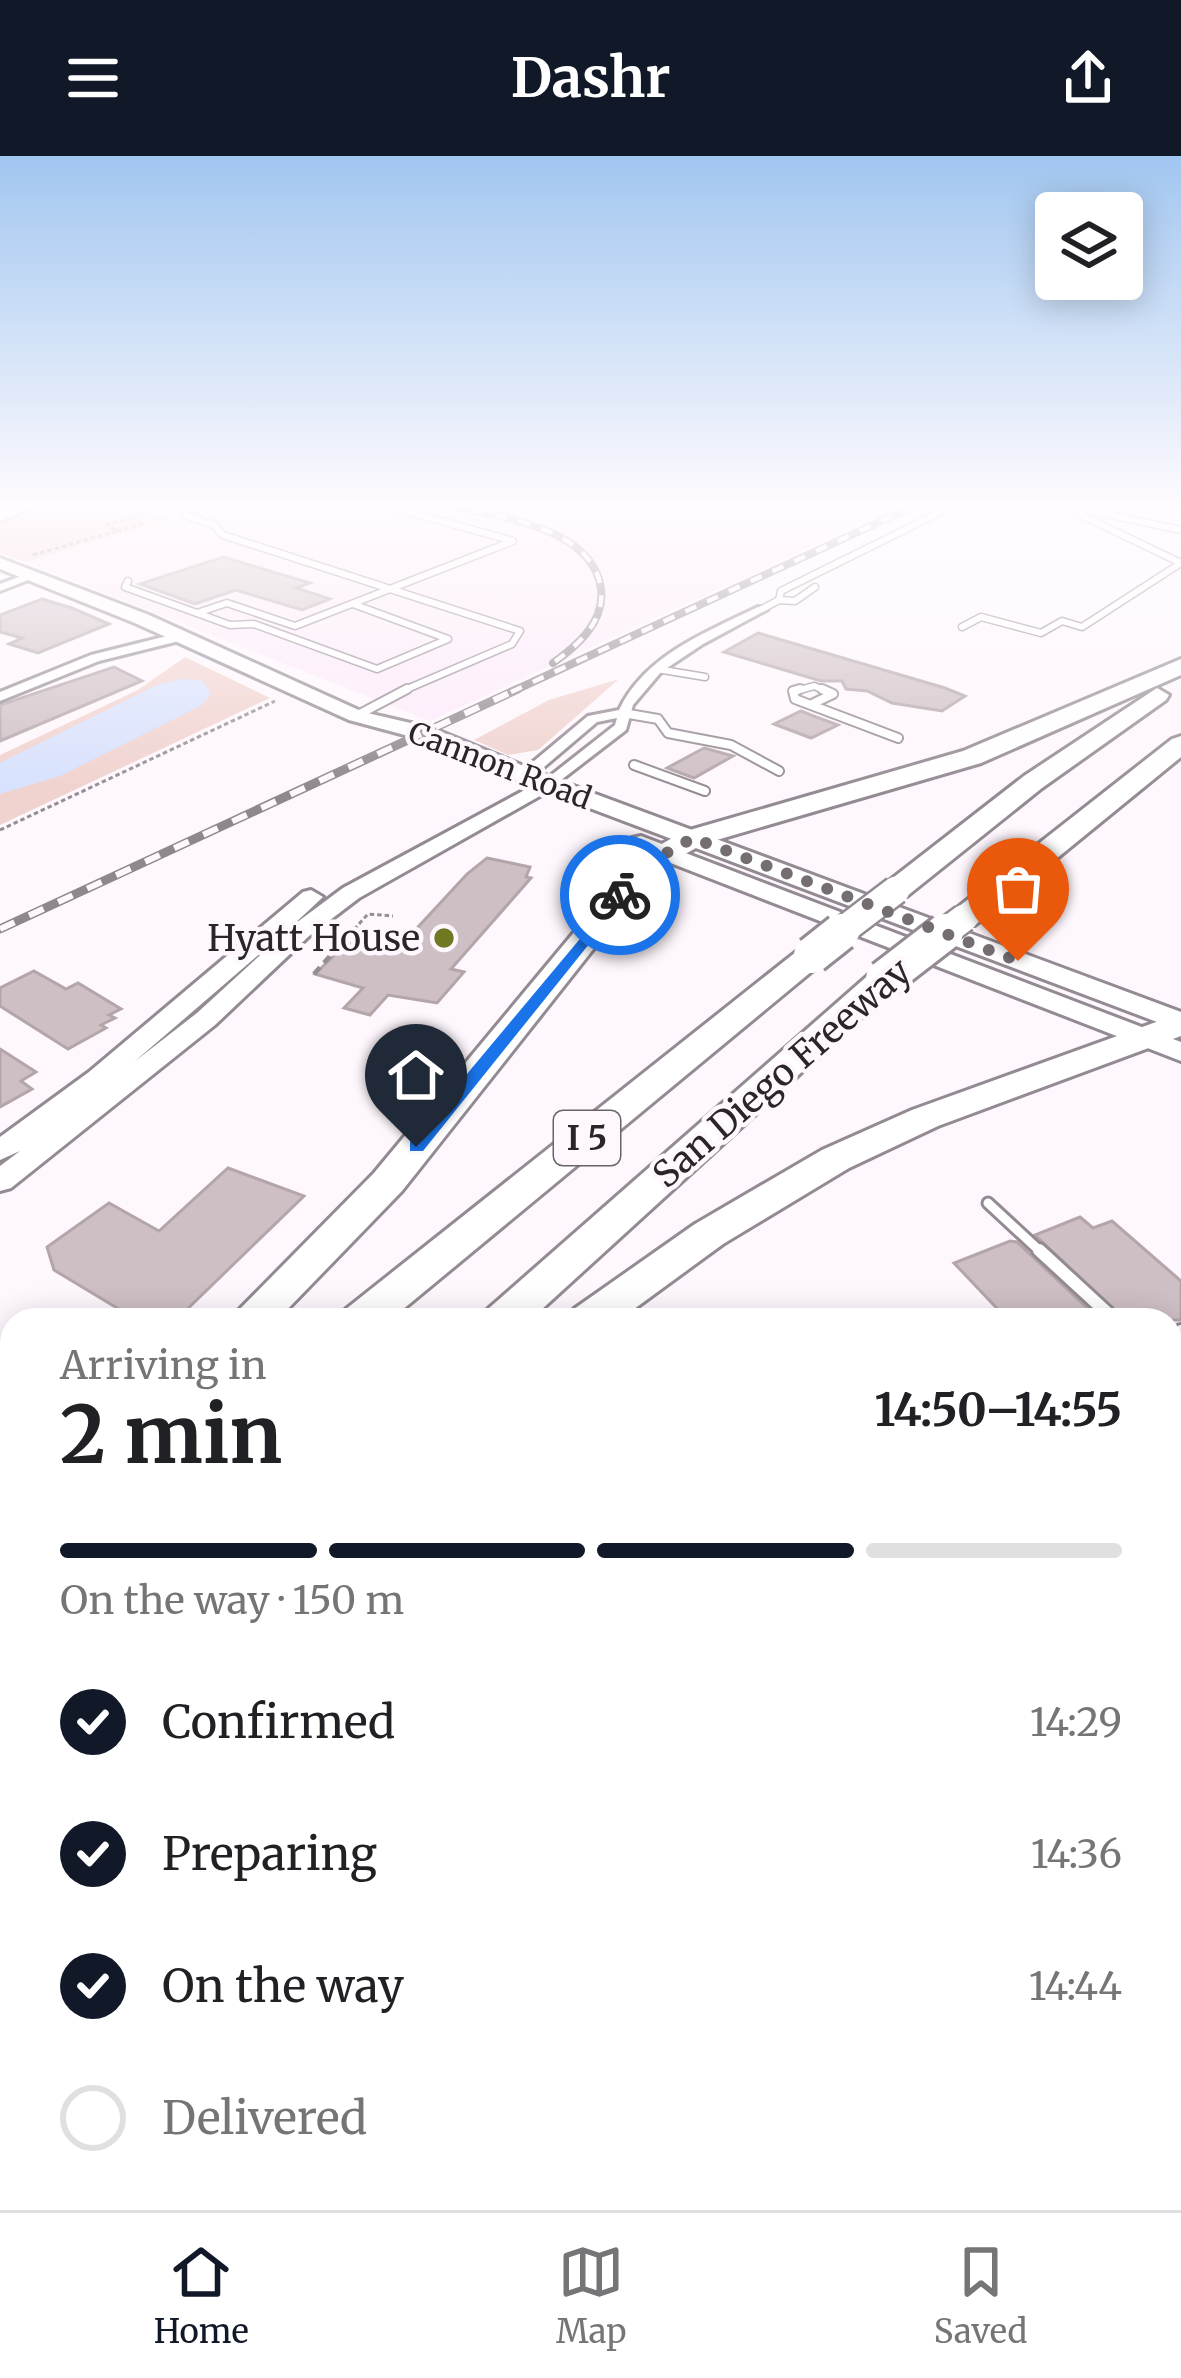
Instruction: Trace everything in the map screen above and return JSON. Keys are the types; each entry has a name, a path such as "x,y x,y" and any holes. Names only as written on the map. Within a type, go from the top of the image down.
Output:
{"highway":[{"path":"263,1308 388,1182 645,865 680,846 972,757 1181,666"},
{"name":"San Diego Freeway","path":"376,1308 812,955 1034,782 1181,679"},
{"name":"San Diego Freeway","path":"515,1308 884,979 1181,744"},
{"path":"606,1308 738,1214 831,1160 925,1118 1172,1034"}],"main road":[{"name":"Cannon Road","path":"93,601 356,716 389,742 525,786 1172,1034"},
{"name":"Cannon Road","path":"680,846 1172,1034"}],"street":[{"path":"0,1181 206,1019 299,931 351,893 621,727 622,713 657,669 687,646 762,609"},
{"path":"0,697 95,658 179,637"},
{"path":"0,1151 174,1016 260,937 334,879 525,786 592,719 622,713"}],"lane":[{"path":"162,601 230,625 254,624 377,669 448,639 353,604"},
{"path":"197,614 227,603 295,626 361,601"},
{"path":"356,716 512,644 520,631 427,601"},
{"path":"762,609 776,601"},
{"path":"962,627 981,617 1041,633 1062,621 1082,627 1122,601"},
{"path":"657,669 705,676"},
{"path":"814,703 833,694 814,686 793,691 796,699 898,738"},
{"path":"622,713 658,719 668,733 731,745 778,771"},
{"path":"634,765 706,791"},
{"path":"174,1016 206,1019"},
{"path":"988,1203 1102,1308"}],"path":[{"path":"0,830 297,691"},
{"path":"314,974 368,914 393,916"}],"shaded area":[{"path":"125,601 693,601 430,721"},
{"path":"185,657 270,698 0,825 0,755 138,690"},
{"path":"619,679 538,750 508,755 474,740 549,700"}],"water":[{"path":"201,680 211,693 202,705 60,776 0,794 0,763 157,685"}],"building":[{"path":"48,601 109,624 38,653 9,644 22,638 0,632 0,615"},
{"path":"272,601 325,601 302,610"},
{"path":"758,633 965,696 942,711 892,703 867,691 846,689 842,681 821,681 724,652"},
{"path":"114,667 142,681 0,741 0,705"},
{"path":"801,711 838,725 811,738 774,724"},
{"path":"704,748 733,756 694,778 667,768"},
{"name":"Hyatt House","path":"487,858 530,867 526,877 531,878 451,969 464,972 437,1003 388,995 370,1015 344,1008 363,988 315,974 347,943 393,954"},
{"path":"34,971 66,989 78,983 121,1009 101,1025 106,1028 68,1049 0,1006 0,988"},
{"path":"0,1049 36,1072 21,1081 32,1089 0,1107"},
{"path":"228,1168 304,1196 188,1308 117,1308 54,1270 47,1247 109,1203 159,1231"},
{"path":"1080,1217 1093,1228 1112,1221 1181,1281 1181,1308 1112,1308 1035,1235"},
{"path":"1017,1242 1087,1308 997,1308 954,1263"}],"railway":[{"path":"553,663 580,641 601,601"},
{"path":"511,692 708,601"},
{"path":"0,929 518,689"}],"way so far":[{"path":"620,895 645,865 693,838 1018,961"}],"place":[{"name":"Hyatt House","path":"444,938"}],"route":[{"path":"416,1147 620,895"}]}
